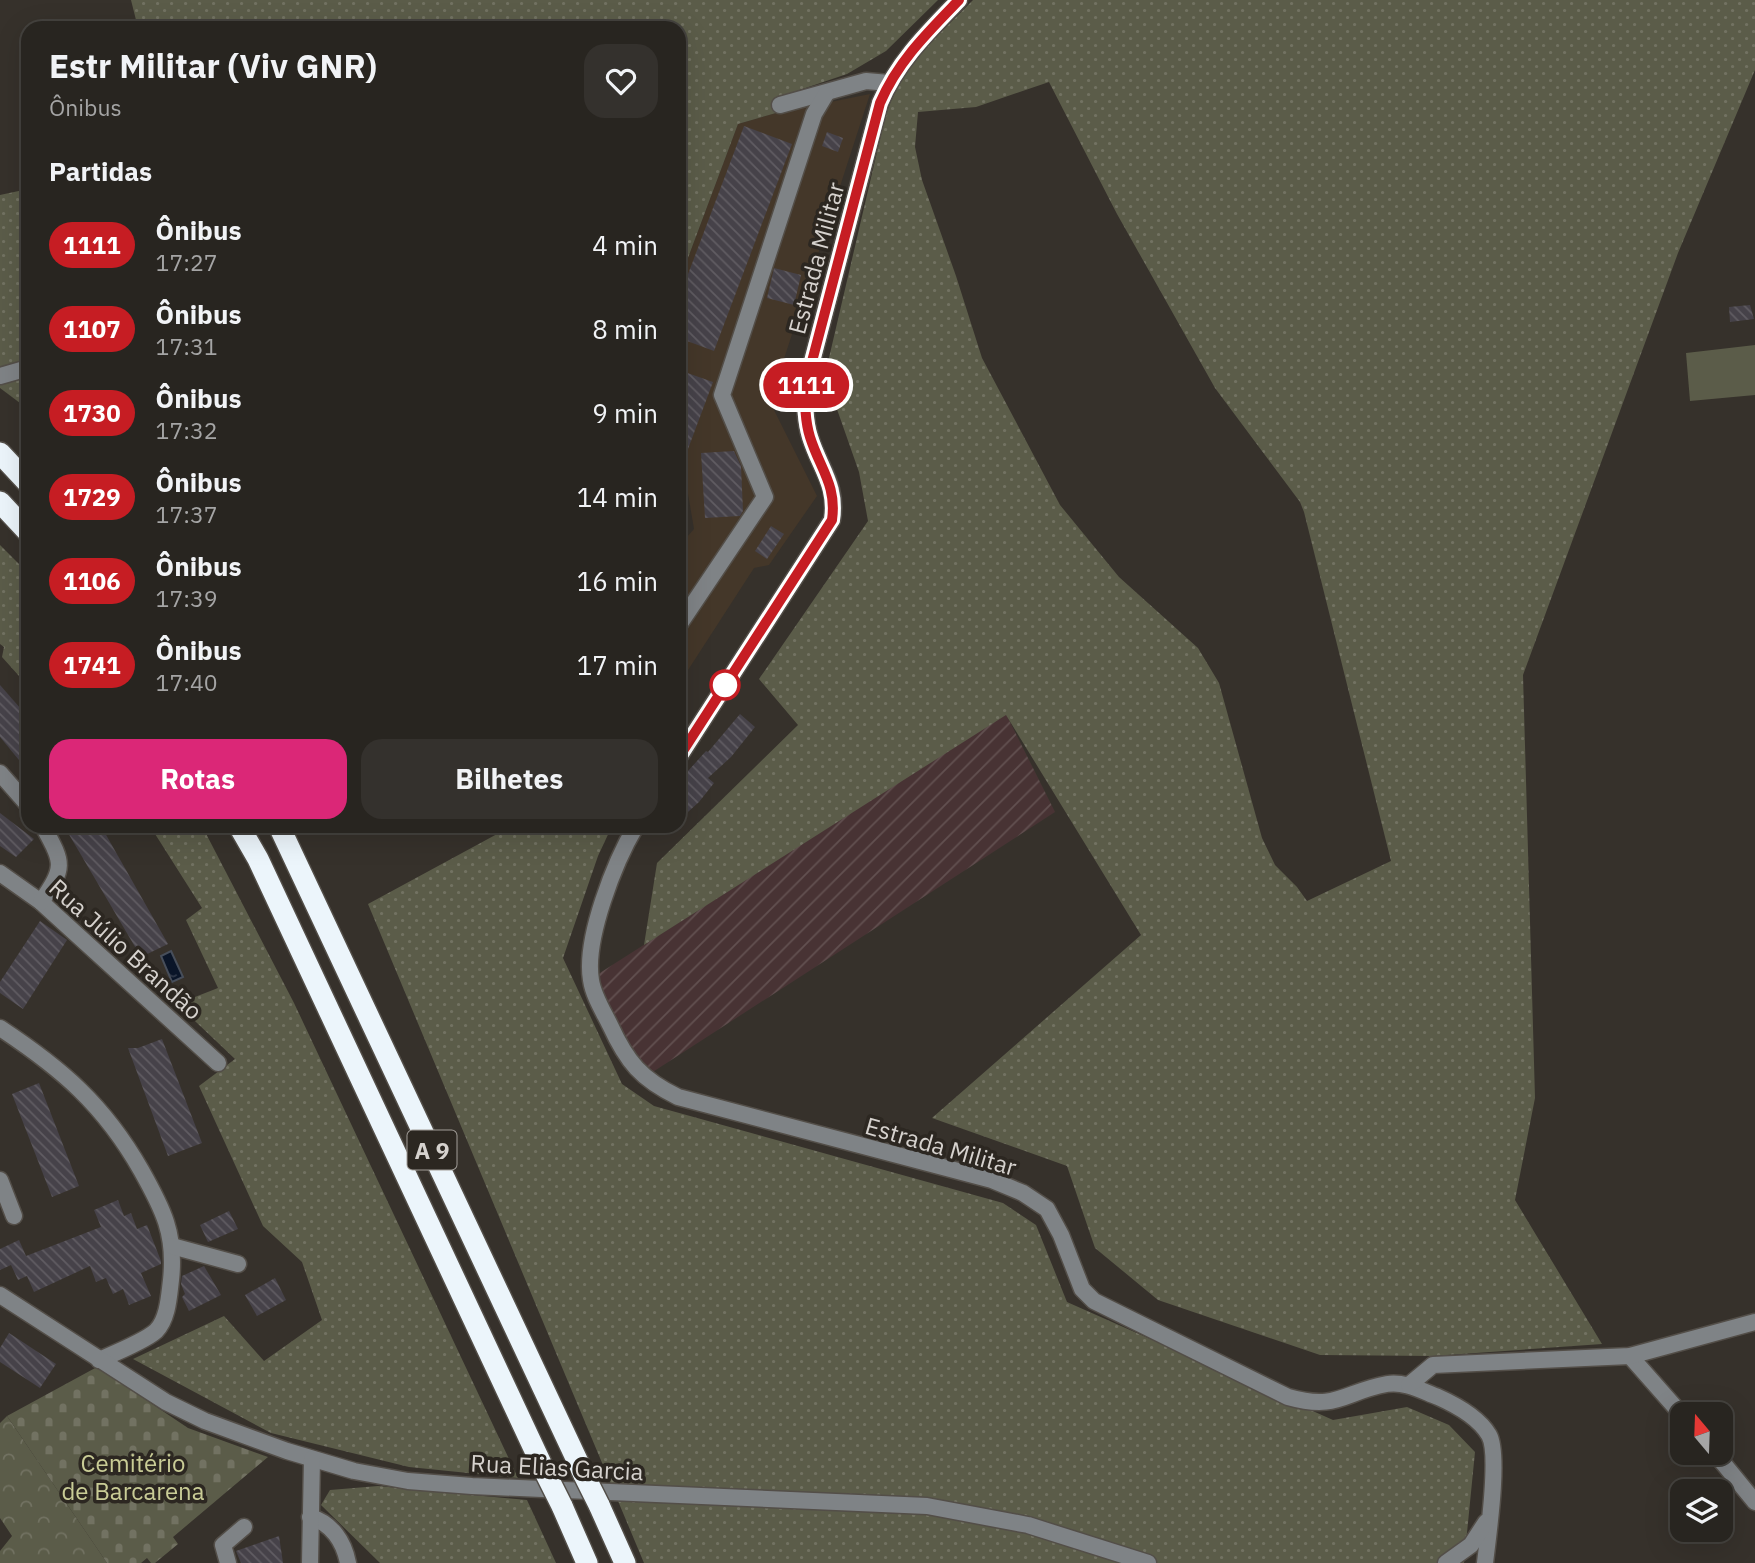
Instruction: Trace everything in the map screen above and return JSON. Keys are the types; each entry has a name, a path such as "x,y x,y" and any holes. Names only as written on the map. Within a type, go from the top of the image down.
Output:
{"highway":[{"path":"0,453 21,476"},
{"path":"0,502 21,524"},
{"name":"A 9","path":"243,833 258,859 587,1563"},
{"name":"A 9","path":"283,833 625,1563"}],"street":[{"name":"Estrada Militar","path":"686,746 832,520 835,503 831,485 809,436 805,388 880,103 888,83 916,44 959,0"},
{"path":"780,105 866,81 888,83"},
{"path":"686,615 765,497 722,395 814,114 825,94"},
{"path":"0,376 21,370"},
{"path":"0,773 21,797"},
{"path":"41,902 58,877 59,855 47,833"},
{"name":"Estrada Militar","path":"632,833 605,894 590,961 591,982 623,1053 639,1073 657,1087 678,1097 992,1180 1023,1193 1047,1209 1061,1235 1082,1289 1094,1301 1288,1396 1311,1403 1335,1401 1388,1384 1409,1385 1448,1402 1481,1424 1491,1437 1494,1458 1485,1563"},
{"name":"Rua Júlio Brandão","path":"0,873 41,902 218,1063"},
{"path":"0,1028 34,1050 70,1079 105,1115 124,1140 156,1196 169,1229 173,1246 168,1304 157,1330 99,1360"},
{"path":"0,1180 14,1216"},
{"path":"173,1246 238,1264"},
{"name":"Rua Elias Garcia","path":"0,1295 166,1402 205,1421 312,1459 408,1481 472,1486 927,1506 1028,1525 1148,1563"},
{"path":"1409,1385 1433,1366 1630,1356 1755,1322"},
{"path":"1630,1356 1671,1402"},
{"path":"310,1563 312,1459"},
{"path":"1725,1465 1755,1502"},
{"path":"310,1517 319,1519 337,1535 344,1546 348,1563"},
{"path":"1447,1563 1471,1545 1489,1517"},
{"path":"229,1563 223,1545 244,1528"}],"shaded area":[{"path":"870,94 770,402 817,496 769,565 754,568 686,673 686,538 694,529 686,482 686,263 738,124 776,113"},
{"path":"1006,714 1055,812 645,1077 595,976"}],"green space":[{"path":"131,0 938,0 886,51 847,74 773,99 776,113 738,124 686,263 686,21 136,21"},
{"path":"973,0 1755,0 1755,70 1678,253 1523,675 1535,1098 1515,1200 1602,1344 1433,1356 1320,1355 1158,1300 1095,1248 1067,1166 932,1118 1141,935 1006,715 644,945 657,863 798,725 759,679 868,521 859,472 825,375 884,122 890,103 909,70 932,41","holes":["1049,82 1117,214 1215,388 1300,502 1304,512 1391,861 1307,901 1275,865 1262,838 1219,683 1198,648 1119,577 1060,505 982,358 922,180 915,147 918,112 976,107"]},
{"path":"21,190 21,404 0,388 0,195"},
{"path":"1755,345 1755,395 1690,401 1686,353"},
{"path":"0,545 21,566 21,678 2,657 4,647 0,644"},
{"path":"154,833 206,833 294,1003 518,1478 409,1467 271,1433 133,1359 224,1316 264,1361 322,1320 302,1262 263,1226 199,1086 235,1059 177,1004 218,988 186,920 202,908"},
{"path":"499,833 609,833 598,856 563,958 622,1084 654,1106 1003,1203 1036,1225 1067,1302 1333,1420 1407,1407 1449,1425 1475,1452 1464,1563 644,1563 368,904"},
{"name":"Cemitério de Barcarena","path":"97,1367 188,1428 268,1457 173,1537 178,1544 155,1563 151,1563 147,1558 141,1563 107,1563 7,1416"},
{"path":"7,1416 107,1563 0,1563 0,1551 12,1536 0,1518 0,1423"},
{"path":"378,1486 527,1500 556,1563 380,1563 321,1505 330,1490"}],"water":[{"path":"171,951 183,977 172,982 161,956"}],"building":[{"path":"744,126 792,144 714,351 686,341 686,279"},
{"path":"827,132 843,138 838,152 822,146"},
{"path":"774,268 801,275 794,305 767,298"},
{"path":"1750,305 1754,319 1730,322 1729,307"},
{"path":"686,372 713,382 688,449 686,445"},
{"path":"734,451 741,466 743,511 740,516 705,518 701,453"},
{"path":"771,526 784,534 767,559 755,551"},
{"path":"0,685 21,709 21,762 0,737"},
{"path":"740,714 755,727 731,757 708,778 714,783 686,814 686,773 706,751 708,752"},
{"path":"0,813 21,829 21,833 26,833 34,839 16,857 0,846"},
{"path":"68,833 105,833 168,944 141,957"},
{"path":"40,921 67,940 23,1009 0,993 0,982"},
{"path":"162,1039 202,1143 168,1156 128,1048 138,1048"},
{"path":"39,1083 79,1186 52,1197 12,1094"},
{"path":"118,1200 124,1216 131,1213 137,1229 147,1225 161,1261 161,1264 141,1273 151,1296 129,1305 123,1289 113,1294 106,1278 96,1282 90,1266 34,1292 27,1276 18,1280 11,1265 0,1270 0,1249 19,1240 26,1256 101,1227 94,1210"},
{"path":"229,1211 238,1229 208,1242 200,1225"},
{"path":"204,1266 221,1295 189,1311 182,1297 185,1294 181,1284 182,1276"},
{"path":"275,1278 286,1300 257,1316 245,1295"},
{"path":"9,1333 56,1364 40,1388 0,1362 0,1348"},
{"path":"279,1536 283,1563 241,1563 236,1551"}],"bus line":[{"name":"1111","path":"686,746 832,520 835,503 831,485 809,436 805,388 880,103 888,83 916,44 959,0"}]}
